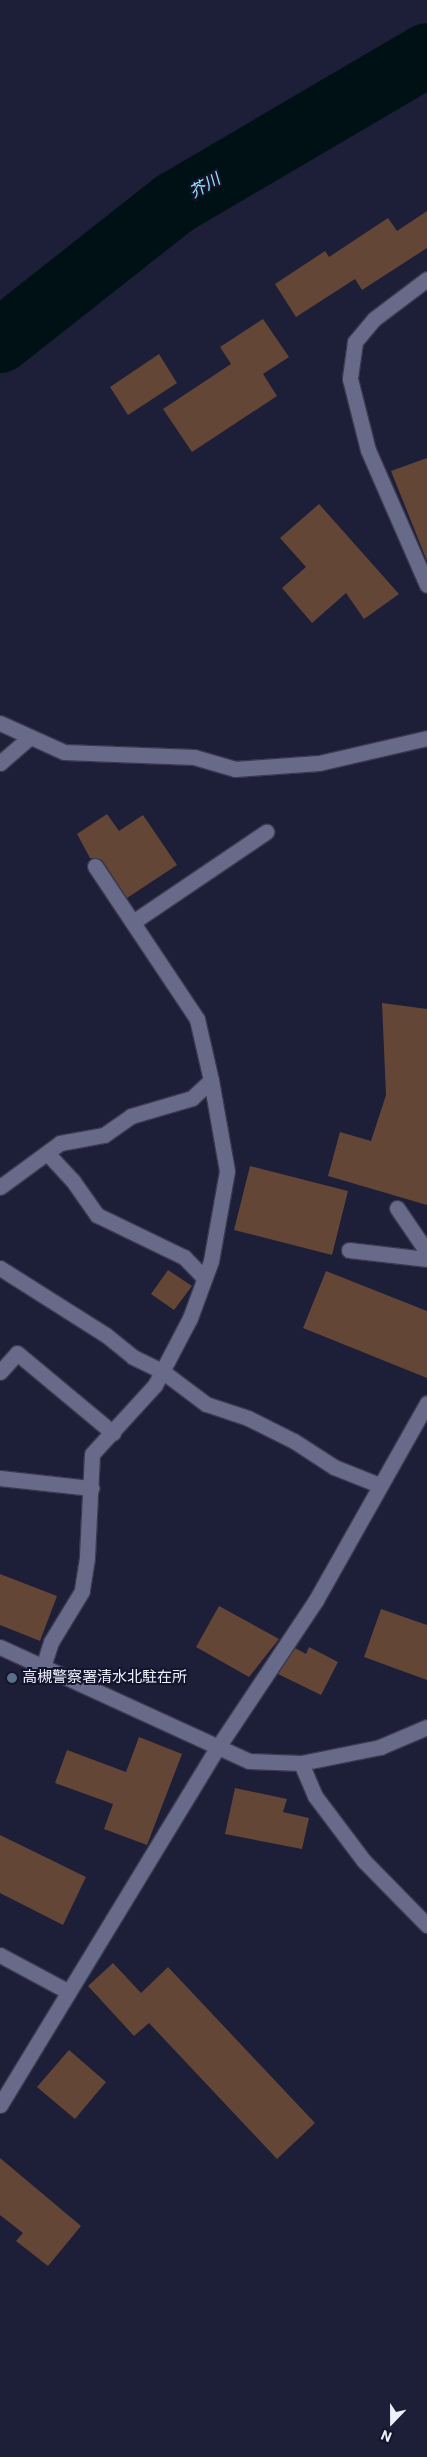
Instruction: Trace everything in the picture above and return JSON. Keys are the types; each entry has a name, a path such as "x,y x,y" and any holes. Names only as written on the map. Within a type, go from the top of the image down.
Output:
{"street":[{"path":"427,279 374,319 355,342 350,379 368,450 427,585"},
{"path":"0,723 29,738 64,752 194,757 235,769 319,763 427,738"},
{"path":"0,763 29,738"},
{"path":"133,922 266,832"},
{"path":"43,1667 51,1642 82,1591 88,1558 92,1454 155,1386 190,1318 203,1277 211,1261 227,1171 211,1080 197,1019 95,866"},
{"path":"0,1187 60,1142 104,1135 131,1116 192,1098 211,1080"},
{"path":"47,1152 74,1181 98,1215 184,1258 203,1277"},
{"path":"397,1208 427,1252"},
{"path":"349,1250 427,1259"},
{"path":"0,1268 106,1335 133,1357 162,1371 206,1404 248,1418 294,1440 334,1467 379,1485"},
{"path":"0,1372 16,1353 113,1433"},
{"path":"0,2105 218,1747 316,1600 379,1485 427,1403"},
{"path":"0,1478 91,1488"},
{"path":"0,1647 249,1761 301,1763 380,1747 427,1727"},
{"path":"301,1763 314,1796 364,1860 427,1925"},
{"path":"0,1955 69,1992"}],"building":[{"path":"427,211 427,248 362,290 355,279 296,317 275,284 325,251 329,257 388,218 397,231"},
{"path":"263,319 289,357 263,374 277,396 192,452 163,409 231,364 220,347"},
{"path":"159,354 177,383 128,415 110,387"},
{"path":"427,458 427,561 391,471"},
{"path":"319,504 399,594 364,619 346,593 312,623 282,588 306,567 280,538"},
{"path":"107,814 119,831 143,815 177,865 127,898 102,860 90,858 77,834"},
{"path":"382,1003 427,1009 427,1205 328,1176 340,1132 371,1141 386,1095"},
{"path":"250,1166 348,1191 332,1255 234,1230"},
{"path":"168,1270 192,1286 174,1310 151,1294"},
{"path":"326,1271 427,1311 427,1378 303,1328"},
{"path":"0,1574 57,1596 40,1641 0,1625"},
{"path":"219,1606 279,1639 249,1677 196,1647"},
{"path":"381,1609 427,1625 427,1680 364,1657"},
{"path":"309,1647 338,1662 321,1695 278,1674 295,1648 306,1654"},
{"path":"139,1737 182,1754 147,1845 104,1829 113,1804 55,1783 67,1750 126,1772"},
{"path":"235,1788 287,1799 283,1812 309,1818 302,1849 225,1834"},
{"path":"0,1835 86,1877 63,1925 0,1893"},
{"path":"113,1963 141,1993 168,1967 315,2123 277,2159 149,2023 134,2036 88,1986"},
{"path":"69,2050 106,2082 75,2119 37,2087"},
{"path":"0,2158 81,2226 48,2266 16,2241 23,2233 0,2215"}],"waterway":[{"name":"芥川","path":"0,341 175,203 427,55"}],"place":[{"name":"高槻警察署清水北駐在所","path":"12,1678"}]}
